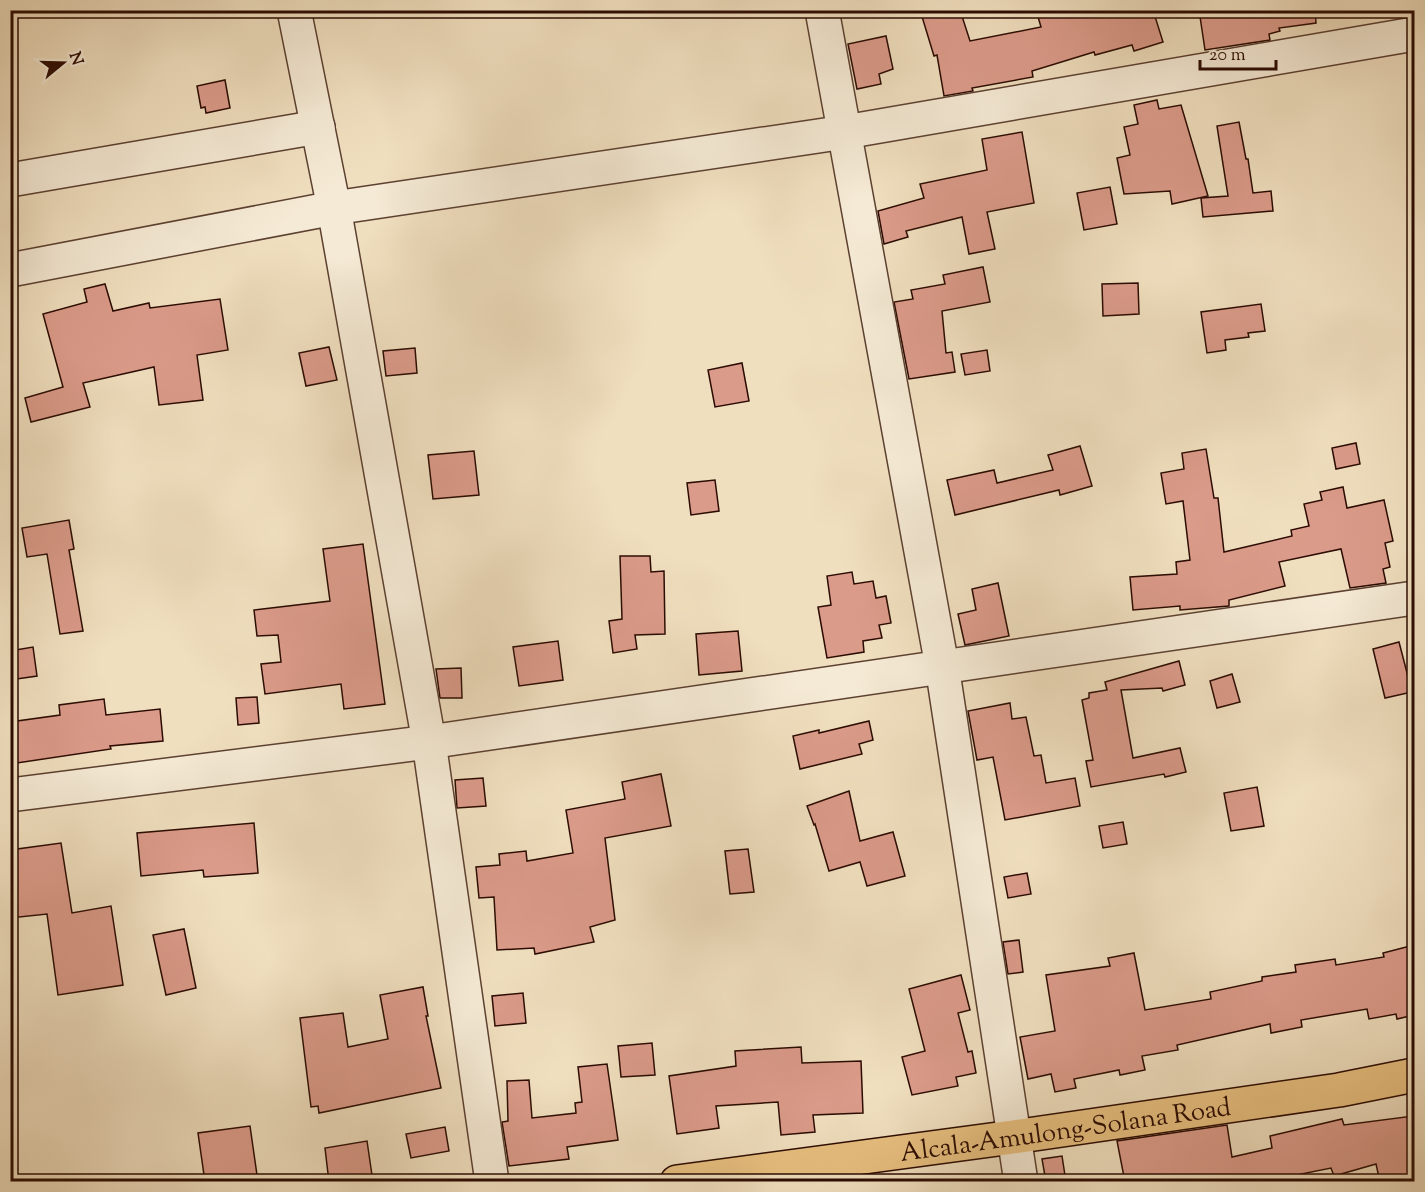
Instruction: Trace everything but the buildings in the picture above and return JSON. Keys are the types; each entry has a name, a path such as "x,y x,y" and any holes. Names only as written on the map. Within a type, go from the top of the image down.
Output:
{"main road":[{"name":"Alcala-Amulong-Solana Road","path":"677,1182 1339,1090 1414,1075"}],"street":[{"path":"294,10 334,208 429,742 492,1182"},
{"path":"822,10 942,666 1021,1182"},
{"path":"10,270 334,208 845,132 1414,33"},
{"path":"10,180 318,128"},
{"path":"10,795 429,742 1414,598"}]}
